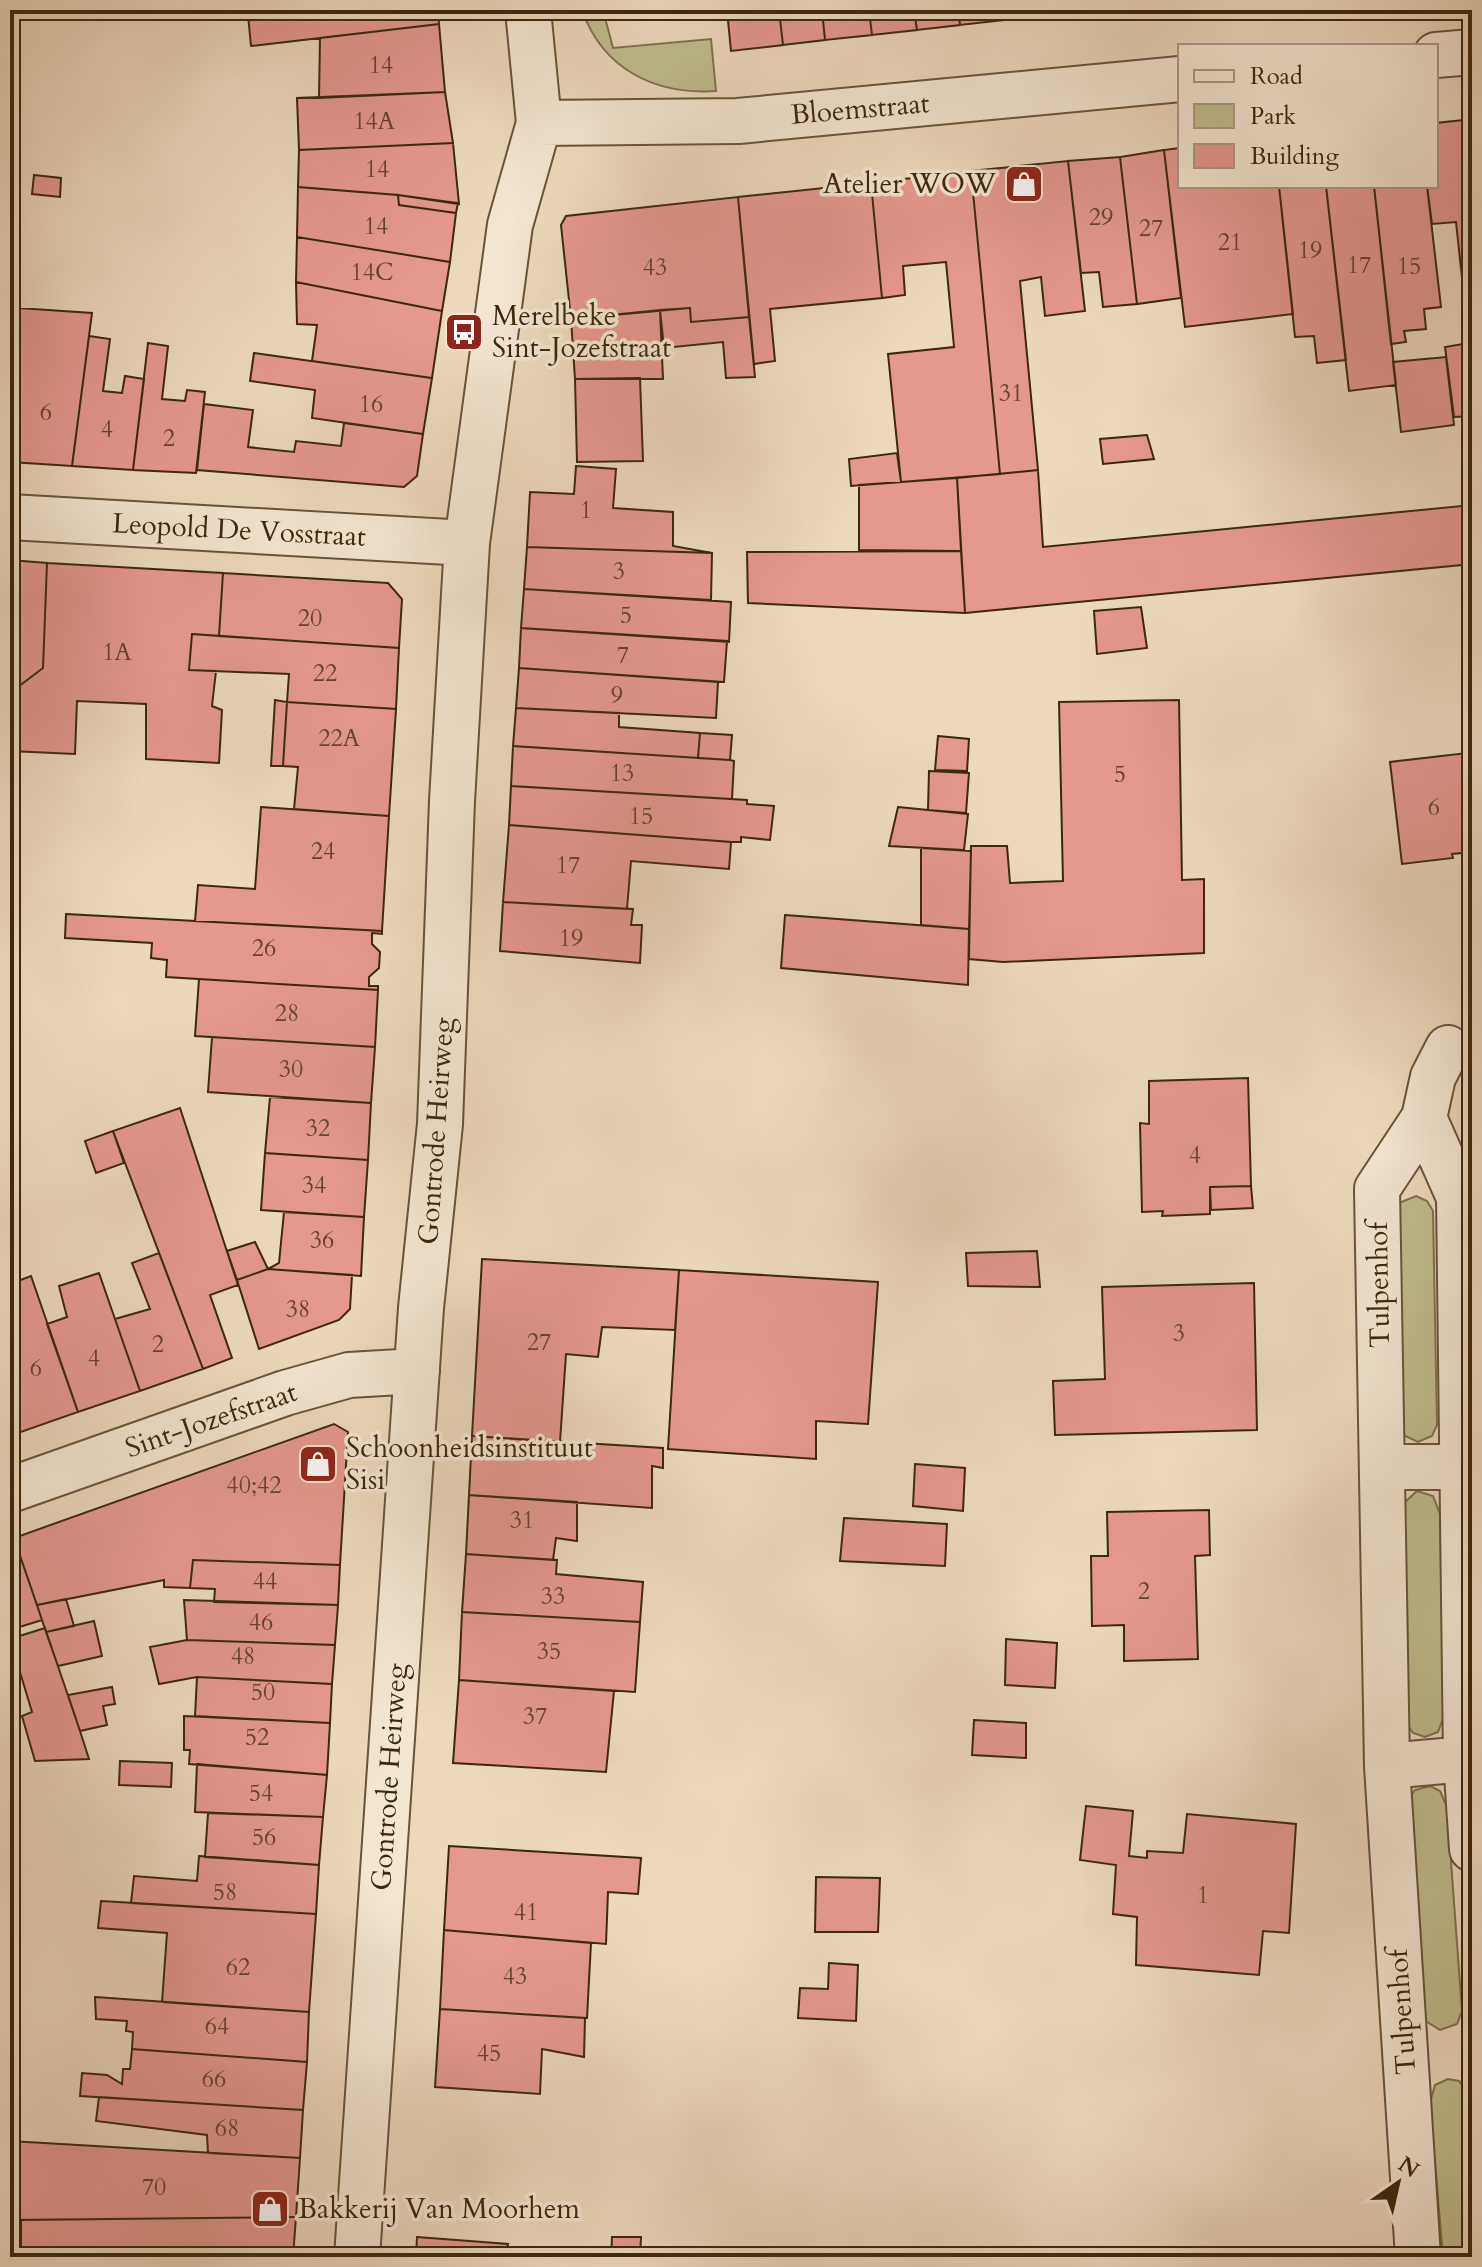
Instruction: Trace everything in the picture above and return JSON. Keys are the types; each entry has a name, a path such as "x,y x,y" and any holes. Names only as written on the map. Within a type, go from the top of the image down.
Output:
{"street":[{"name":"Gontrode Heirweg","path":"357,2257 417,1371 440,1124 452,801 467,543 510,225 539,123 528,10"},
{"path":"1438,55 1472,52"},
{"name":"Bloemstraat","path":"539,123 738,121 1178,79"},
{"name":"Leopold De Vosstraat","path":"10,517 467,543"},
{"name":"Tulpenhof","path":"1418,2257 1387,1766 1377,1189 1424,1118 1433,1077 1448,1048"},
{"path":"1424,1118 1459,1197 1466,1759 1472,1849"},
{"name":"Sint-Jozefstraat","path":"10,1490 285,1393 349,1375 417,1371"},
{"path":"1382,1467 1463,1467"},
{"path":"1387,1766 1466,1759"}],"green space":[{"path":"582,10 603,10 613,48 711,39 716,91 673,88 634,74 603,49"},
{"path":"1416,1196 1427,1201 1433,1211 1437,1425 1432,1436 1418,1442 1403,1435 1399,1203"},
{"path":"1417,1491 1433,1496 1440,1514 1444,1716 1438,1732 1425,1737 1413,1733 1405,1722 1402,1505"},
{"path":"1430,1786 1440,1791 1447,1807 1462,2011 1457,2024 1440,2030 1424,2020 1407,1801 1415,1790"},
{"path":"1448,2079 1459,2081 1469,2093 1472,2257 1443,2257 1430,2103 1435,2085"}],"building":[{"path":"208,10 438,10 439,24 251,46 248,15 207,18"},
{"path":"727,10 779,10 783,45 731,51"},
{"path":"779,10 822,10 825,40 783,45"},
{"path":"822,10 869,10 872,35 825,40"},
{"path":"869,10 914,10 917,30 872,35"},
{"path":"914,10 958,10 960,25 917,30"},
{"path":"958,10 1058,10 1059,14 960,25"},
{"path":"439,24 445,92 319,98 320,38"},
{"path":"445,92 453,143 299,150 297,98"},
{"path":"1472,119 1472,416 1454,417 1445,347 1469,343 1456,222 1432,224 1427,188 1438,188 1438,123"},
{"path":"453,143 459,204 398,195 298,187 299,150"},
{"path":"1178,148 1178,188 1279,188 1293,314 1185,327 1164,150"},
{"path":"1164,150 1181,298 1137,304 1120,157"},
{"path":"1120,157 1137,304 1103,307 1099,272 1081,273 1068,161"},
{"path":"1068,161 1085,311 1045,316 1041,277 1020,281 1038,470 1000,474 971,171"},
{"path":"971,171 1000,474 901,482 888,354 954,347 946,262 903,266 905,295 882,298 871,183"},
{"path":"34,175 61,178 60,197 32,194"},
{"path":"871,183 882,298 770,309 775,361 754,364 738,197"},
{"path":"298,187 398,195 399,205 456,213 450,262 297,237"},
{"path":"1279,188 1326,188 1346,360 1317,363 1314,336 1295,337"},
{"path":"1326,188 1374,188 1396,385 1349,391"},
{"path":"1374,188 1427,188 1441,307 1424,309 1426,329 1404,331 1406,342 1391,344"},
{"path":"398,195 458,203 456,213 399,205"},
{"path":"738,197 749,317 691,322 690,308 571,319 561,225 566,216"},
{"path":"297,237 450,262 442,311 296,282"},
{"path":"296,282 442,311 432,378 312,361 317,325 297,324"},
{"path":"10,308 18,308 10,451"},
{"path":"18,308 92,313 72,466 10,462"},
{"path":"690,308 691,322 749,317 755,377 726,378 723,342 664,348 660,310"},
{"path":"660,310 663,379 575,379 571,319"},
{"path":"89,336 110,339 103,391 122,393 125,376 144,379 133,470 72,466"},
{"path":"148,343 168,346 162,399 185,401 187,390 205,392 196,473 133,470"},
{"path":"254,353 432,378 423,434 312,418 315,390 250,381"},
{"path":"1446,357 1454,425 1401,432 1393,362"},
{"path":"640,378 643,461 577,462 575,379"},
{"path":"204,404 253,410 248,447 294,452 296,441 341,446 344,423 423,434 417,476 404,487 197,470"},
{"path":"1147,435 1154,459 1103,464 1100,439"},
{"path":"897,453 901,482 851,486 849,459"},
{"path":"576,466 616,469 613,508 673,512 673,546 712,553 527,547 530,492 574,494"},
{"path":"1038,470 1043,547 1472,505 1472,564 965,613 957,478"},
{"path":"957,478 961,551 859,550 859,485"},
{"path":"527,547 712,553 711,600 524,589"},
{"path":"961,551 965,613 748,603 747,552"},
{"path":"10,560 47,563 43,668 10,693"},
{"path":"47,563 223,573 219,636 192,634 189,670 216,671 212,706 222,710 219,763 146,759 146,704 77,701 75,754 10,751 10,693 43,668"},
{"path":"223,573 388,583 402,599 399,648 219,636"},
{"path":"524,589 731,602 729,642 521,628"},
{"path":"1141,607 1147,648 1097,654 1094,611"},
{"path":"521,628 727,641 724,682 519,668"},
{"path":"192,634 399,648 396,709 287,702 289,674 189,670"},
{"path":"519,668 718,682 716,718 516,708"},
{"path":"275,700 287,702 283,766 271,766"},
{"path":"1179,700 1182,880 1204,879 1204,953 1003,962 969,959 971,846 1007,846 1010,883 1063,881 1059,702"},
{"path":"287,702 396,709 389,816 294,809 298,767 283,766"},
{"path":"516,708 619,713 619,727 700,733 698,758 513,746"},
{"path":"700,733 732,735 730,760 698,758"},
{"path":"938,736 969,739 967,771 935,770"},
{"path":"513,746 730,760 734,761 732,799 511,786"},
{"path":"1472,746 1472,852 1452,854 1453,858 1402,864 1390,762 1468,753 1467,747"},
{"path":"929,771 969,773 966,813 928,810"},
{"path":"511,786 747,800 747,804 774,806 770,840 741,837 741,842 731,842 509,825"},
{"path":"261,807 389,816 382,931 195,921 198,885 255,889"},
{"path":"898,807 968,814 964,850 889,846"},
{"path":"509,825 731,842 729,869 631,861 627,909 503,902"},
{"path":"921,848 971,851 969,929 921,925"},
{"path":"503,902 633,909 631,925 642,925 640,963 500,951"},
{"path":"66,914 382,931 382,934 372,933 372,944 380,952 379,968 369,977 369,986 378,986 378,990 166,977 167,960 151,958 152,943 65,938"},
{"path":"785,915 969,929 968,985 781,968"},
{"path":"199,979 378,990 375,1047 195,1036"},
{"path":"212,1037 375,1047 371,1103 208,1092"},
{"path":"1248,1078 1251,1186 1210,1187 1210,1214 1162,1216 1163,1211 1142,1212 1140,1123 1149,1124 1149,1081"},
{"path":"270,1097 371,1103 368,1160 265,1153"},
{"path":"180,1108 238,1285 210,1295 232,1358 203,1369 113,1131"},
{"path":"113,1131 124,1163 96,1173 85,1141"},
{"path":"265,1153 368,1160 364,1217 261,1210"},
{"path":"1251,1186 1253,1208 1211,1210 1210,1187"},
{"path":"284,1212 364,1217 361,1276 268,1269 279,1263"},
{"path":"255,1242 268,1269 237,1280 227,1251"},
{"path":"1037,1251 1040,1287 968,1286 966,1253"},
{"path":"159,1253 203,1369 140,1391 115,1319 150,1309 132,1263"},
{"path":"482,1259 679,1270 675,1330 602,1327 598,1357 566,1354 560,1442 472,1436"},
{"path":"268,1269 352,1275 350,1309 339,1320 259,1349 237,1280"},
{"path":"679,1270 878,1282 868,1424 816,1421 816,1459 668,1449"},
{"path":"99,1273 140,1391 78,1412 47,1324 67,1317 59,1286"},
{"path":"31,1276 78,1412 15,1434 10,1420 10,1284"},
{"path":"1254,1283 1257,1430 1055,1435 1053,1381 1105,1379 1102,1287"},
{"path":"334,1424 348,1432 340,1565 193,1560 190,1588 164,1587 164,1580 37,1605 14,1538"},
{"path":"472,1436 663,1448 663,1468 652,1466 652,1508 469,1495"},
{"path":"915,1464 965,1468 963,1511 913,1506"},
{"path":"469,1495 577,1502 577,1541 556,1538 553,1560 466,1554"},
{"path":"1209,1510 1210,1555 1195,1556 1198,1659 1124,1661 1124,1625 1092,1626 1091,1556 1108,1556 1107,1512"},
{"path":"844,1518 947,1524 945,1566 840,1561"},
{"path":"14,1538 42,1620 10,1630 10,1539"},
{"path":"466,1554 557,1560 556,1574 643,1582 640,1622 462,1612"},
{"path":"193,1560 340,1565 338,1605 214,1602 215,1589 190,1588"},
{"path":"66,1599 74,1626 46,1632 37,1605"},
{"path":"184,1600 338,1605 335,1645 187,1640"},
{"path":"462,1612 640,1622 635,1692 459,1680"},
{"path":"94,1621 102,1656 58,1666 46,1632"},
{"path":"45,1628 89,1759 35,1761 22,1716 32,1712 10,1639"},
{"path":"1006,1639 1057,1643 1055,1688 1005,1685"},
{"path":"187,1640 335,1645 332,1684 197,1677 159,1684 150,1647"},
{"path":"197,1677 332,1684 330,1723 195,1716"},
{"path":"459,1680 614,1691 606,1772 453,1763"},
{"path":"112,1687 115,1704 103,1706 107,1725 80,1731 68,1695"},
{"path":"184,1716 330,1723 327,1775 189,1764 190,1750 184,1750"},
{"path":"974,1720 1026,1723 1026,1758 972,1755"},
{"path":"120,1761 172,1763 171,1787 119,1785"},
{"path":"197,1764 327,1775 323,1817 195,1812"},
{"path":"1086,1806 1133,1811 1129,1856 1147,1858 1147,1851 1183,1853 1187,1814 1296,1824 1289,1933 1263,1931 1259,1975 1136,1965 1137,1917 1113,1914 1116,1865 1080,1860"},
{"path":"208,1813 323,1817 319,1865 205,1857"},
{"path":"449,1846 641,1858 638,1894 608,1892 606,1944 444,1930"},
{"path":"199,1856 319,1865 316,1914 131,1903 134,1876 197,1881"},
{"path":"816,1877 880,1878 878,1932 815,1932"},
{"path":"101,1901 316,1914 309,2012 162,2002 167,1933 98,1928"},
{"path":"444,1930 591,1943 587,2018 440,2009"},
{"path":"829,1963 858,1965 856,2021 798,2018 800,1988 828,1989"},
{"path":"95,1997 309,2012 307,2062 132,2049 133,2032 126,2031 127,2021 96,2019"},
{"path":"440,2009 585,2018 584,2057 542,2049 540,2094 435,2087"},
{"path":"132,2049 307,2062 303,2110 80,2096 82,2073 107,2075 122,2084 123,2069 130,2069"},
{"path":"99,2097 303,2110 300,2158 208,2153 207,2135 96,2121"},
{"path":"10,2141 300,2158 296,2217 10,2220"},
{"path":"296,2217 293,2257 21,2257 21,2220"},
{"path":"417,2237 508,2244 506,2257 416,2257"},
{"path":"612,2237 641,2237 640,2257 611,2257"},
{"path":"542,2247 563,2249 562,2257 531,2257 532,2253 540,2255"}],"place":[{"name":"Atelier WOW","path":"1024,184"},
{"name":"Merelbeke Sint-Jozefstraat","path":"464,332"},
{"name":"Schoonheidsinstituut Sisi","path":"318,1464"},
{"name":"Bakkerij Van Moorhem","path":"270,2209"}]}
